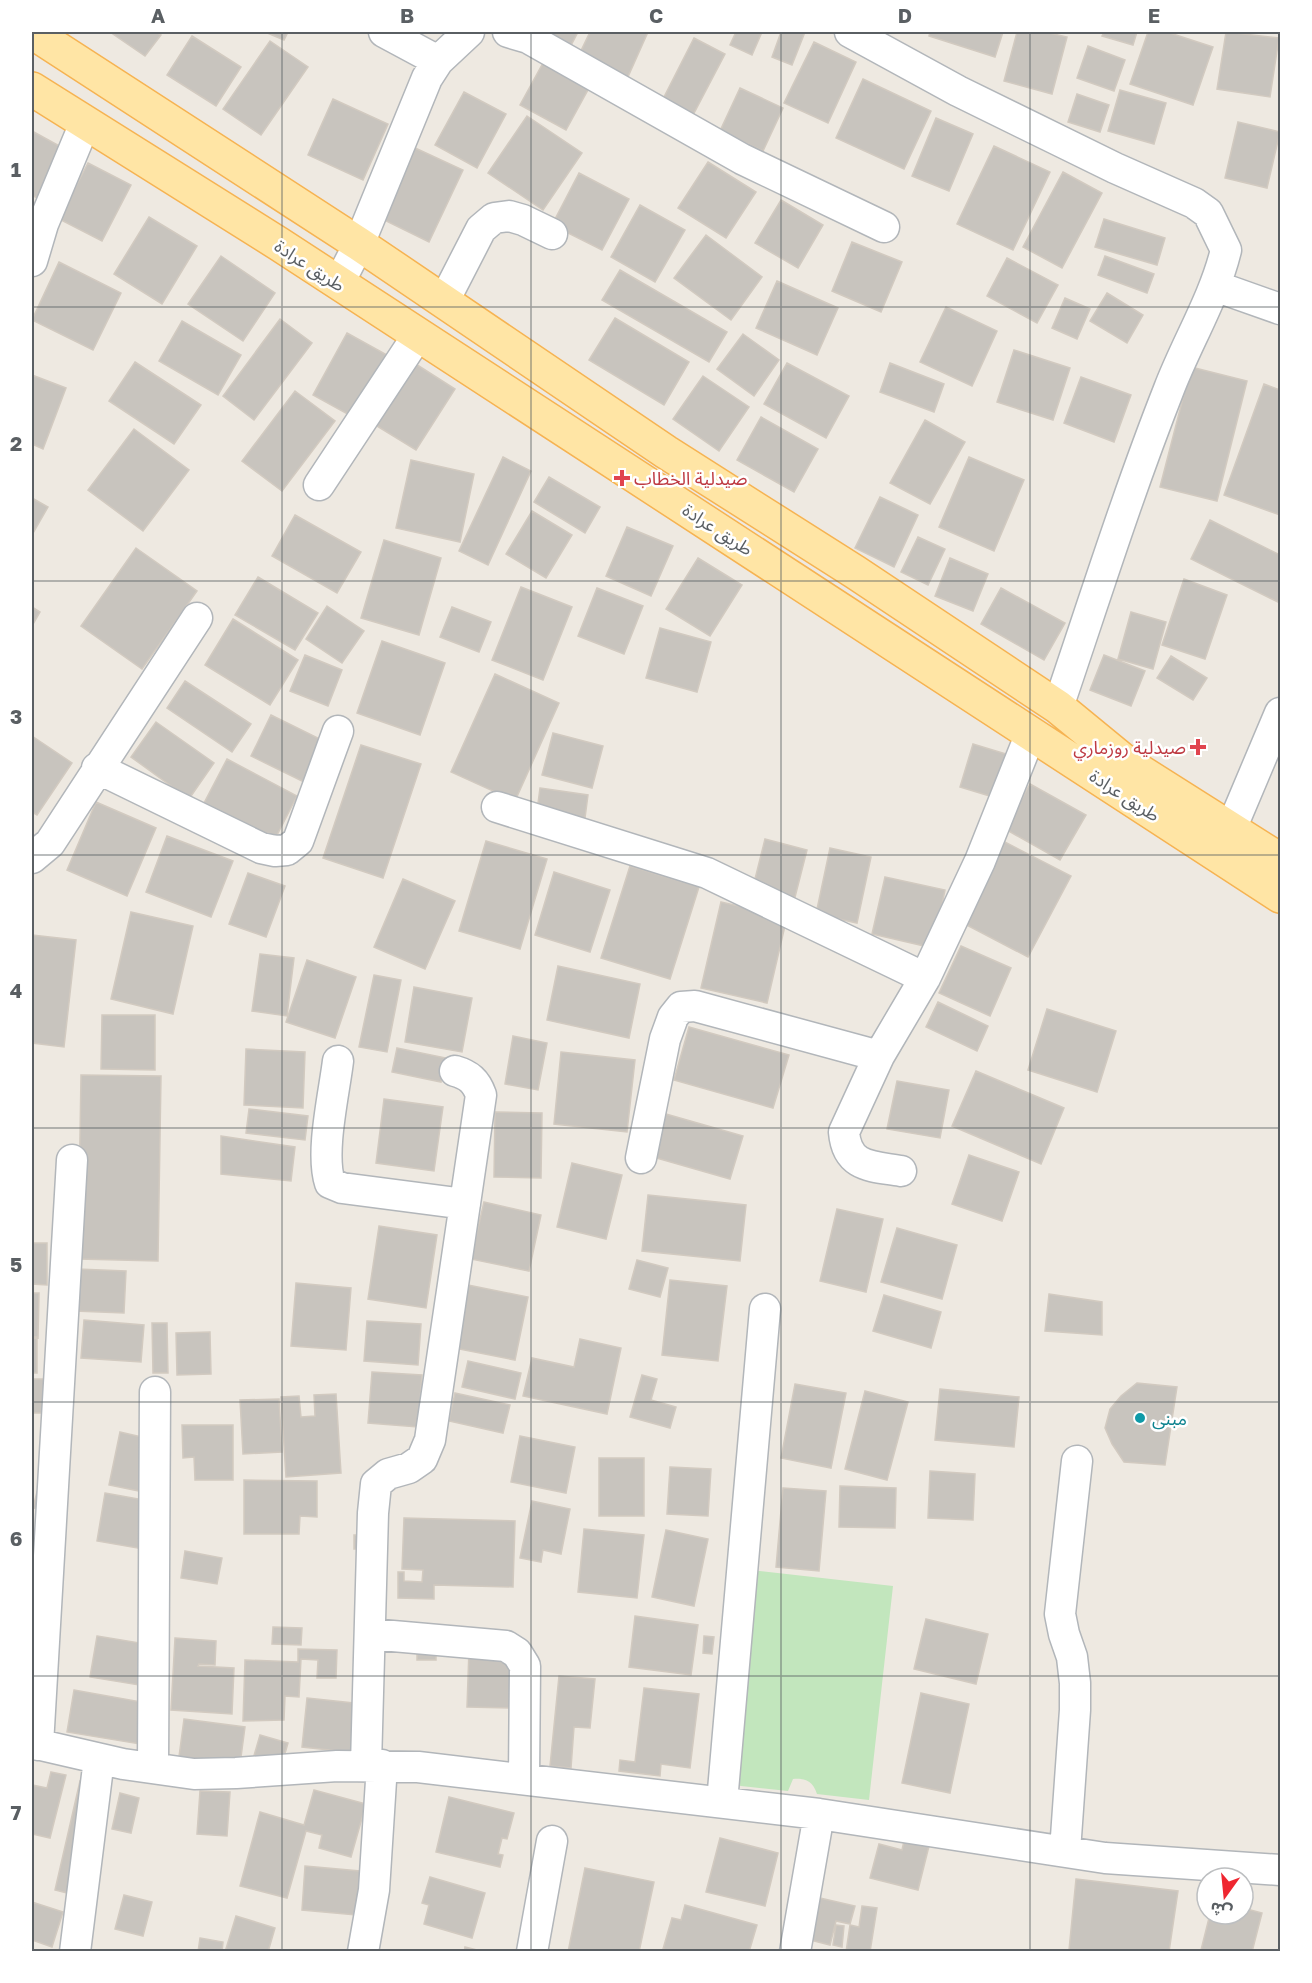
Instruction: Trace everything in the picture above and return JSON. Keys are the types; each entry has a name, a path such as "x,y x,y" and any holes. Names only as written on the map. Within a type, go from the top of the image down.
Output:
{"main road":[{"name":"طريق عرادة","path":"32,32 301,206 657,445 1058,707 1125,762 1281,860"},
{"name":"طريق عرادة","path":"32,89 279,244 1281,896"},
{"path":"279,244 301,206"}],"street":[{"path":"384,32 438,62"},
{"path":"339,283 358,244 427,78 438,62 469,32"},
{"path":"508,32 528,38 742,159 884,227"},
{"path":"850,32 958,92 1115,168 1194,203 1208,213 1226,250 1215,286 1166,397 1133,484 1058,707"},
{"path":"32,261 43,224 85,123"},
{"path":"444,301 481,229 494,218 509,216 524,220 552,234"},
{"path":"1215,286 1281,309"},
{"path":"319,485 418,335"},
{"path":"32,858 50,843 197,618"},
{"path":"1231,829 1281,712"},
{"path":"97,768 261,848 275,851 288,850 298,841 338,731"},
{"path":"901,1171 860,1162 850,1155 845,1145 844,1132 879,1056 924,978 980,861 1031,733"},
{"path":"497,807 707,873 924,978"},
{"path":"641,1158 665,1039 673,1017 681,1007 695,1006 879,1056"},
{"path":"338,1061 326,1154 326,1171 330,1183 342,1188 465,1204"},
{"path":"363,1952 374,1890 374,1765 370,1634 373,1513 376,1484 388,1474 409,1468 422,1459 430,1440 481,1095 477,1085 468,1074 455,1071"},
{"path":"72,1160 35,1744 99,1759 194,1774 374,1765 418,1767 819,1814 1146,1862 1281,1870"},
{"path":"722,1802 765,1309"},
{"path":"153,1767 155,1392"},
{"path":"1065,1851 1075,1683 1072,1657 1060,1614 1077,1461"},
{"path":"370,1634 506,1646 517,1653 525,1666 524,1779"},
{"path":"75,1952 99,1759"},
{"path":"795,1952 819,1814"},
{"path":"532,1952 552,1841"}],"green space":[{"path":"751,1570 893,1586 869,1800 817,1794 811,1783 801,1779 793,1779 788,1791 732,1785"}],"building":[{"path":"110,32 156,32 161,35 145,56"},
{"path":"265,32 288,32 284,40"},
{"path":"553,32 578,32 567,53 547,43"},
{"path":"590,32 648,32 627,79 578,57"},
{"path":"736,32 762,32 752,55 730,45"},
{"path":"781,32 805,32 792,65 772,57"},
{"path":"930,32 1003,32 995,57 929,36"},
{"path":"1017,32 1045,32 1067,37 1052,94 1004,81"},
{"path":"1104,32 1137,32 1133,45 1102,36"},
{"path":"1148,32 1167,32 1213,47 1193,105 1130,84"},
{"path":"1226,32 1279,38 1270,97 1217,89"},
{"path":"192,36 241,67 216,106 167,75"},
{"path":"694,38 725,54 692,117 662,101"},
{"path":"270,41 308,67 261,135 223,109"},
{"path":"814,42 856,62 828,123 784,103"},
{"path":"1088,46 1125,60 1114,91 1077,78"},
{"path":"543,63 589,88 566,130 520,105"},
{"path":"863,79 931,111 904,169 836,138"},
{"path":"740,88 783,108 763,151 720,131"},
{"path":"1120,90 1166,103 1154,144 1108,131"},
{"path":"464,92 506,114 477,168 435,145"},
{"path":"1077,94 1109,105 1100,132 1068,122"},
{"path":"333,99 388,124 363,180 308,155"},
{"path":"527,116 582,153 543,210 488,173"},
{"path":"936,118 973,134 949,191 912,176"},
{"path":"1238,122 1280,132 1267,188 1225,178"},
{"path":"32,131 65,149 37,198 32,195"},
{"path":"994,146 1050,172 1013,250 957,224"},
{"path":"413,147 463,170 429,242 380,218"},
{"path":"708,162 756,192 726,238 678,208"},
{"path":"88,163 131,185 102,241 59,219"},
{"path":"1063,172 1102,193 1062,268 1023,247"},
{"path":"579,173 629,199 602,250 552,225"},
{"path":"781,200 823,225 798,268 755,243"},
{"path":"640,205 685,230 655,282 611,257"},
{"path":"149,217 197,246 162,304 114,274"},
{"path":"1104,219 1165,238 1157,265 1095,247"},
{"path":"706,235 762,277 731,320 674,278"},
{"path":"852,242 902,262 881,312 832,291"},
{"path":"221,256 275,293 243,341 188,304"},
{"path":"1105,256 1154,274 1147,293 1098,275"},
{"path":"1007,258 1058,285 1037,323 987,296"},
{"path":"59,262 121,293 93,350 32,320"},
{"path":"620,270 727,332 709,362 602,300"},
{"path":"777,281 838,308 817,355 756,328"},
{"path":"1107,293 1143,315 1127,343 1090,321"},
{"path":"1065,298 1090,309 1077,339 1052,328"},
{"path":"946,307 997,331 972,386 920,362"},
{"path":"615,318 689,362 664,405 589,360"},
{"path":"280,319 312,343 254,420 223,396"},
{"path":"182,321 241,355 218,395 159,361"},
{"path":"347,333 387,355 353,417 313,395"},
{"path":"743,334 779,360 754,396 717,369"},
{"path":"1014,350 1070,368 1053,420 997,402"},
{"path":"411,361 455,389 416,450 372,423"},
{"path":"135,362 201,405 174,444 109,401"},
{"path":"787,363 849,396 826,438 764,404"},
{"path":"890,363 944,384 934,412 880,392"},
{"path":"1191,367 1247,381 1217,501 1160,487"},
{"path":"32,375 66,388 43,449 32,444"},
{"path":"703,376 749,407 719,451 673,419"},
{"path":"1081,377 1131,395 1114,442 1064,423"},
{"path":"1264,384 1280,390 1280,515 1224,495"},
{"path":"295,391 335,421 282,491 242,461"},
{"path":"761,417 818,449 794,492 737,460"},
{"path":"925,420 965,442 930,504 890,483"},
{"path":"134,429 189,470 143,531 88,490"},
{"path":"503,457 531,471 488,565 459,551"},
{"path":"969,457 1024,480 994,551 939,527"},
{"path":"411,460 474,474 460,542 396,528"},
{"path":"549,477 600,507 585,533 534,502"},
{"path":"880,497 918,515 894,567 855,548"},
{"path":"32,498 48,507 32,535"},
{"path":"532,511 572,535 546,578 506,554"},
{"path":"295,515 361,552 337,593 272,556"},
{"path":"1210,520 1280,555 1280,603 1191,559"},
{"path":"627,527 673,546 651,596 606,576"},
{"path":"918,537 945,549 928,585 901,572"},
{"path":"384,540 441,558 419,635 361,618"},
{"path":"136,548 197,591 142,669 81,626"},
{"path":"698,558 742,585 710,636 666,609"},
{"path":"950,558 988,574 973,611 935,596"},
{"path":"258,577 318,613 295,650 235,615"},
{"path":"1184,579 1227,595 1205,659 1162,645"},
{"path":"521,587 572,607 543,680 492,660"},
{"path":"597,588 643,606 624,654 578,636"},
{"path":"1001,588 1065,623 1044,660 981,624"},
{"path":"327,606 364,631 342,663 306,639"},
{"path":"32,607 40,612 32,626"},
{"path":"452,607 491,622 479,652 440,637"},
{"path":"1131,612 1166,622 1153,669 1118,659"},
{"path":"233,619 298,660 270,705 205,665"},
{"path":"660,628 711,642 697,692 646,678"},
{"path":"382,641 445,663 420,735 357,713"},
{"path":"305,655 342,670 328,706 290,691"},
{"path":"1104,655 1145,671 1131,706 1090,690"},
{"path":"1171,656 1207,678 1193,700 1157,678"},
{"path":"495,674 559,703 515,801 451,772"},
{"path":"185,681 251,724 232,752 167,708"},
{"path":"271,715 326,742 306,783 251,756"},
{"path":"156,722 214,763 189,799 131,757"},
{"path":"553,733 603,746 592,788 542,775"},
{"path":"32,736 72,763 37,815 32,812"},
{"path":"973,744 1006,754 993,797 960,787"},
{"path":"361,745 421,764 383,878 323,858"},
{"path":"227,759 297,796 274,841 203,805"},
{"path":"1030,784 1086,815 1060,860 1005,829"},
{"path":"540,788 588,795 585,818 537,811"},
{"path":"96,802 156,828 127,896 67,870"},
{"path":"167,836 233,861 211,917 146,892"},
{"path":"765,839 807,850 794,901 752,891"},
{"path":"999,839 1071,876 1028,957 957,920"},
{"path":"486,841 547,859 520,949 459,931"},
{"path":"830,848 871,857 857,923 816,914"},
{"path":"630,866 699,887 670,979 601,958"},
{"path":"554,872 610,890 590,952 535,935"},
{"path":"248,873 285,886 266,937 229,924"},
{"path":"885,877 945,890 933,948 872,934"},
{"path":"403,879 455,901 425,969 374,947"},
{"path":"721,902 787,917 767,1003 701,988"},
{"path":"131,912 193,926 173,1014 111,999"},
{"path":"32,935 76,940 64,1047 32,1043"},
{"path":"961,946 1011,968 990,1016 939,993"},
{"path":"260,954 294,958 287,1016 252,1011"},
{"path":"307,960 356,977 335,1038 286,1022"},
{"path":"558,966 640,984 629,1038 547,1020"},
{"path":"374,975 401,980 387,1052 359,1047"},
{"path":"414,987 472,998 462,1052 405,1042"},
{"path":"938,1002 988,1026 977,1051 926,1027"},
{"path":"1047,1009 1116,1031 1097,1092 1028,1070"},
{"path":"102,1015 155,1015 155,1070 101,1069"},
{"path":"689,1027 789,1055 773,1108 674,1080"},
{"path":"513,1036 547,1043 538,1090 505,1084"},
{"path":"397,1048 446,1058 441,1082 392,1072"},
{"path":"246,1049 305,1052 303,1108 244,1105"},
{"path":"561,1052 635,1060 627,1132 554,1124"},
{"path":"976,1071 1064,1108 1041,1164 952,1126"},
{"path":"81,1075 161,1076 158,1261 78,1259"},
{"path":"897,1081 949,1090 940,1138 887,1129"},
{"path":"384,1099 443,1107 434,1171 376,1163"},
{"path":"249,1109 308,1116 305,1140 246,1133"},
{"path":"495,1112 542,1113 541,1178 494,1177"},
{"path":"666,1114 743,1136 730,1179 653,1157"},
{"path":"221,1136 295,1147 291,1181 221,1174"},
{"path":"969,1155 1019,1172 1002,1221 952,1204"},
{"path":"572,1163 622,1175 606,1239 557,1227"},
{"path":"648,1195 746,1205 740,1261 642,1251"},
{"path":"484,1202 541,1215 529,1271 471,1259"},
{"path":"837,1209 883,1219 866,1292 820,1281"},
{"path":"379,1226 437,1235 426,1308 368,1299"},
{"path":"897,1228 957,1245 942,1299 881,1282"},
{"path":"32,1243 47,1243 47,1285 32,1284"},
{"path":"637,1260 668,1268 660,1297 629,1289"},
{"path":"77,1269 126,1271 124,1313 75,1311"},
{"path":"670,1280 727,1286 718,1361 662,1355"},
{"path":"296,1283 351,1288 346,1350 291,1346"},
{"path":"468,1285 528,1297 515,1360 454,1348"},
{"path":"32,1293 39,1293 38,1338 32,1337"},
{"path":"1049,1294 1102,1302 1102,1335 1045,1331"},
{"path":"884,1295 941,1312 931,1348 873,1331"},
{"path":"84,1320 144,1325 141,1362 81,1358"},
{"path":"367,1321 421,1324 418,1365 364,1361"},
{"path":"152,1323 167,1323 168,1373 153,1373"},
{"path":"210,1332 211,1374 177,1375 176,1333"},
{"path":"32,1337 37,1337 37,1373 32,1373"},
{"path":"580,1339 621,1348 607,1414 523,1396 532,1358 574,1367"},
{"path":"468,1361 521,1373 515,1399 462,1387"},
{"path":"372,1372 422,1375 418,1427 368,1423"},
{"path":"642,1375 657,1379 651,1400 676,1407 670,1428 630,1417"},
{"path":"32,1379 49,1379 49,1413 32,1413"},
{"name":"مبنى","path":"1137,1383 1177,1387 1165,1465 1124,1462 1105,1428 1110,1409"},
{"path":"795,1384 846,1393 831,1468 781,1458"},
{"path":"940,1389 1019,1397 1014,1447 935,1440"},
{"path":"865,1391 908,1402 887,1480 845,1469"},
{"path":"455,1393 510,1405 503,1433 449,1421"},
{"path":"336,1394 341,1473 286,1477 281,1397 299,1396 301,1417 315,1416 314,1395"},
{"path":"279,1399 282,1452 243,1454 240,1400"},
{"path":"32,1418 33,1418 32,1488"},
{"path":"182,1425 233,1425 233,1480 195,1480 194,1457 183,1458"},
{"path":"120,1432 155,1440 144,1492 109,1485"},
{"path":"520,1436 575,1447 566,1493 511,1482"},
{"path":"599,1458 644,1458 644,1516 599,1516"},
{"path":"670,1467 711,1469 708,1516 667,1514"},
{"path":"930,1471 975,1474 973,1520 928,1518"},
{"path":"244,1480 317,1481 317,1517 300,1516 299,1534 244,1534"},
{"path":"840,1486 896,1488 895,1528 839,1527"},
{"path":"783,1488 826,1491 819,1571 776,1567"},
{"path":"37,1492 50,1495 46,1511 33,1508"},
{"path":"105,1493 150,1501 143,1549 97,1541"},
{"path":"532,1501 570,1509 561,1554 543,1550 541,1562 520,1558"},
{"path":"404,1518 515,1521 513,1587 434,1585 434,1599 398,1598 398,1572 404,1572 404,1581 422,1582 423,1570 402,1569"},
{"path":"584,1529 644,1535 637,1598 578,1592"},
{"path":"666,1530 708,1539 694,1606 652,1597"},
{"path":"354,1535 368,1535 368,1549 354,1549"},
{"path":"185,1551 222,1558 217,1584 181,1578"},
{"path":"635,1616 698,1625 691,1675 629,1667"},
{"path":"926,1619 988,1634 976,1684 914,1669"},
{"path":"273,1627 302,1628 301,1645 272,1644"},
{"path":"97,1636 146,1644 139,1685 90,1677"},
{"path":"704,1636 714,1637 712,1654 703,1653"},
{"path":"175,1638 216,1641 215,1665 199,1664 198,1666 234,1668 232,1714 171,1710"},
{"path":"298,1649 337,1650 336,1678 317,1678 318,1660 301,1659 299,1697 285,1696 284,1720 243,1721 245,1660 298,1662"},
{"path":"436,1649 436,1660 417,1660 417,1650"},
{"path":"469,1650 514,1652 513,1708 467,1707"},
{"path":"559,1676 595,1679 590,1728 574,1727 571,1768 550,1766"},
{"path":"644,1688 699,1694 690,1768 661,1764 660,1776 619,1771 620,1760 635,1762"},
{"path":"74,1690 147,1703 140,1744 67,1732"},
{"path":"921,1693 969,1704 950,1793 902,1783"},
{"path":"307,1698 363,1704 357,1753 302,1747"},
{"path":"184,1719 245,1727 239,1772 178,1764"},
{"path":"260,1735 288,1743 279,1774 251,1766"},
{"path":"51,1772 66,1775 50,1838 32,1834 32,1785 47,1788"},
{"path":"80,1781 87,1783 79,1896 55,1890"},
{"path":"314,1790 366,1804 351,1857 319,1848 322,1835 306,1831 287,1898 240,1886 260,1812 304,1825"},
{"path":"200,1791 230,1792 227,1836 197,1834"},
{"path":"120,1793 139,1798 131,1833 112,1829"},
{"path":"449,1797 514,1813 507,1839 502,1838 498,1854 503,1855 500,1867 436,1852"},
{"path":"906,1832 931,1838 918,1890 870,1878 879,1844 902,1850"},
{"path":"720,1838 778,1853 765,1906 706,1892"},
{"path":"305,1866 360,1871 356,1915 302,1910"},
{"path":"585,1868 654,1882 639,1952 568,1952"},
{"path":"430,1877 485,1893 472,1938 424,1924 429,1905 422,1903"},
{"path":"1076,1879 1178,1891 1169,1952 1069,1950"},
{"path":"124,1895 152,1902 143,1936 115,1929"},
{"path":"820,1898 855,1906 850,1924 836,1921 830,1945 810,1940"},
{"path":"32,1902 63,1912 52,1947 32,1940"},
{"path":"685,1905 757,1925 749,1952 672,1952 663,1949 672,1918 681,1920"},
{"path":"862,1906 877,1908 870,1952 846,1952 850,1925 859,1927"},
{"path":"1255,1911 1262,1913 1252,1952 1201,1950 1207,1926 1255,1926"},
{"path":"236,1916 275,1928 268,1952 225,1952"},
{"path":"836,1925 844,1926 842,1947 833,1945"},
{"path":"200,1938 223,1942 222,1952 198,1952"},
{"path":"465,1947 485,1952 464,1952"}],"place":[{"name":"صيدلية الخطاب","path":"622,478"},
{"name":"صيدلية روزماري","path":"1198,747"},
{"name":"مبنى","path":"1140,1418"}]}
